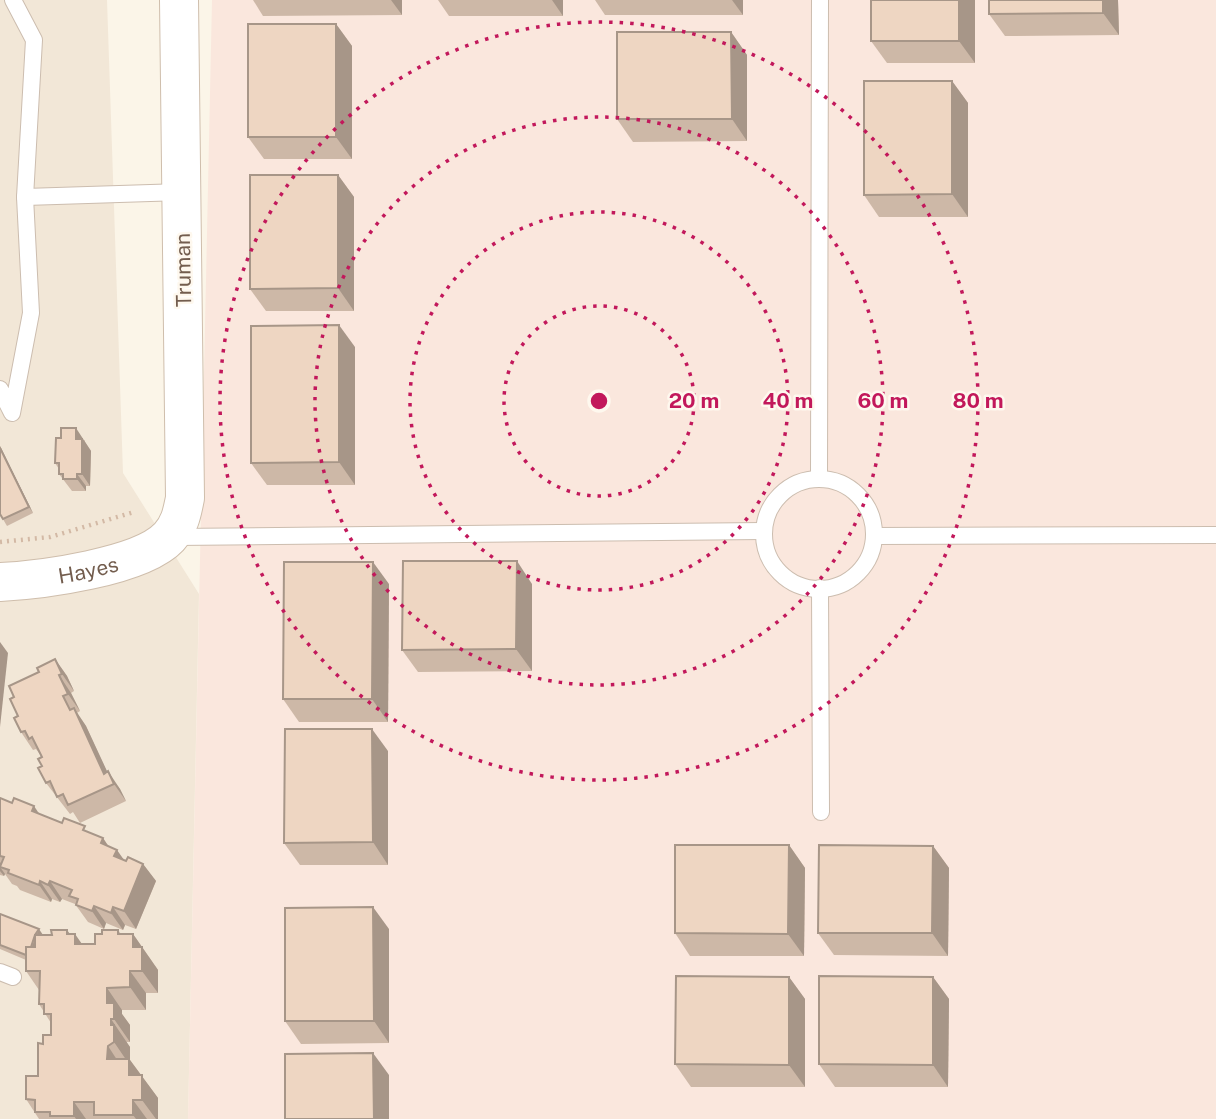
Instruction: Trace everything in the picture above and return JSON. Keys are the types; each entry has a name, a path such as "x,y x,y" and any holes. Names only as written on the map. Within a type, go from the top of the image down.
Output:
{"street":[{"name":"Truman","path":"169,537 181,520 185,498 179,0"},
{"name":"Hayes","path":"0,582 109,565 151,552 169,537"}],"lane":[{"path":"0,389 12,413 31,313 25,197 34,40 13,0"},
{"path":"819,478 820,0"},
{"path":"25,197 182,192"},
{"path":"819,478 847,486 859,495 873,521 874,536 866,562 857,573 834,587 820,589 791,582 779,573 765,546 764,531 772,505 780,494 792,485 819,478"},
{"path":"169,537 764,531"},
{"path":"874,536 1216,535"},
{"path":"820,589 821,812"}],"path":[{"path":"0,542 50,537 134,512"}],"shaded area":[{"path":"0,0 107,0 123,473 199,594 188,1119 0,1119"},
{"path":"212,0 1216,0 1216,1119 188,1119"}],"building":[{"path":"871,0 959,0 959,41 871,41"},
{"path":"989,0 1103,0 1103,13 989,14"},
{"path":"248,24 336,24 336,137 248,137"},
{"path":"617,32 731,32 732,119 617,119"},
{"path":"864,81 952,81 952,194 864,195"},
{"path":"250,175 338,175 338,288 250,289"},
{"path":"339,325 339,462 251,463 251,326"},
{"path":"61,428 76,428 76,439 82,439 82,474 77,474 77,479 63,479 63,474 59,474 59,463 55,463 56,438 61,438"},
{"path":"0,448 29,507 3,519 0,514"},
{"path":"403,561 517,561 516,649 402,650"},
{"path":"284,562 373,562 372,699 283,699"},
{"path":"55,659 68,694 63,696 70,710 74,708 104,774 108,771 114,784 68,805 63,794 57,797 50,781 46,783 38,768 42,766 38,759 42,757 32,737 29,739 25,731 21,732 14,718 18,716 10,699 14,697 9,686 39,672 37,668"},
{"path":"285,729 372,729 373,842 284,843"},
{"path":"0,798 12,803 14,798 34,806 32,811 62,823 64,818 85,826 83,830 103,838 101,843 117,850 114,856 126,861 128,857 143,864 124,911 113,907 111,913 94,906 92,911 76,905 78,899 69,896 72,890 50,881 48,885 40,881 39,885 0,867 4,857 0,856"},
{"path":"675,845 789,845 788,934 675,933"},
{"path":"819,845 933,846 932,933 818,933"},
{"path":"373,907 374,1021 285,1021 285,908"},
{"path":"0,914 39,929 31,947 26,947 26,955 0,945"},
{"path":"51,930 67,930 67,934 75,934 75,944 95,944 95,934 102,934 102,930 118,930 118,934 133,934 133,947 142,947 142,971 130,971 130,987 107,988 107,1003 114,1003 114,1019 111,1019 111,1025 114,1025 114,1042 108,1046 107,1059 129,1059 129,1075 142,1075 142,1100 133,1100 133,1115 94,1115 94,1102 74,1102 74,1116 50,1116 50,1112 35,1112 35,1100 26,1099 26,1076 38,1076 38,1043 43,1044 43,1035 51,1035 51,1014 44,1014 44,1004 39,1004 40,971 26,971 26,947 35,947 35,935 52,935"},
{"path":"676,976 789,977 789,1065 675,1064"},
{"path":"819,976 933,977 933,1065 819,1064"},
{"path":"373,1053 374,1119 285,1119 285,1054"}]}
